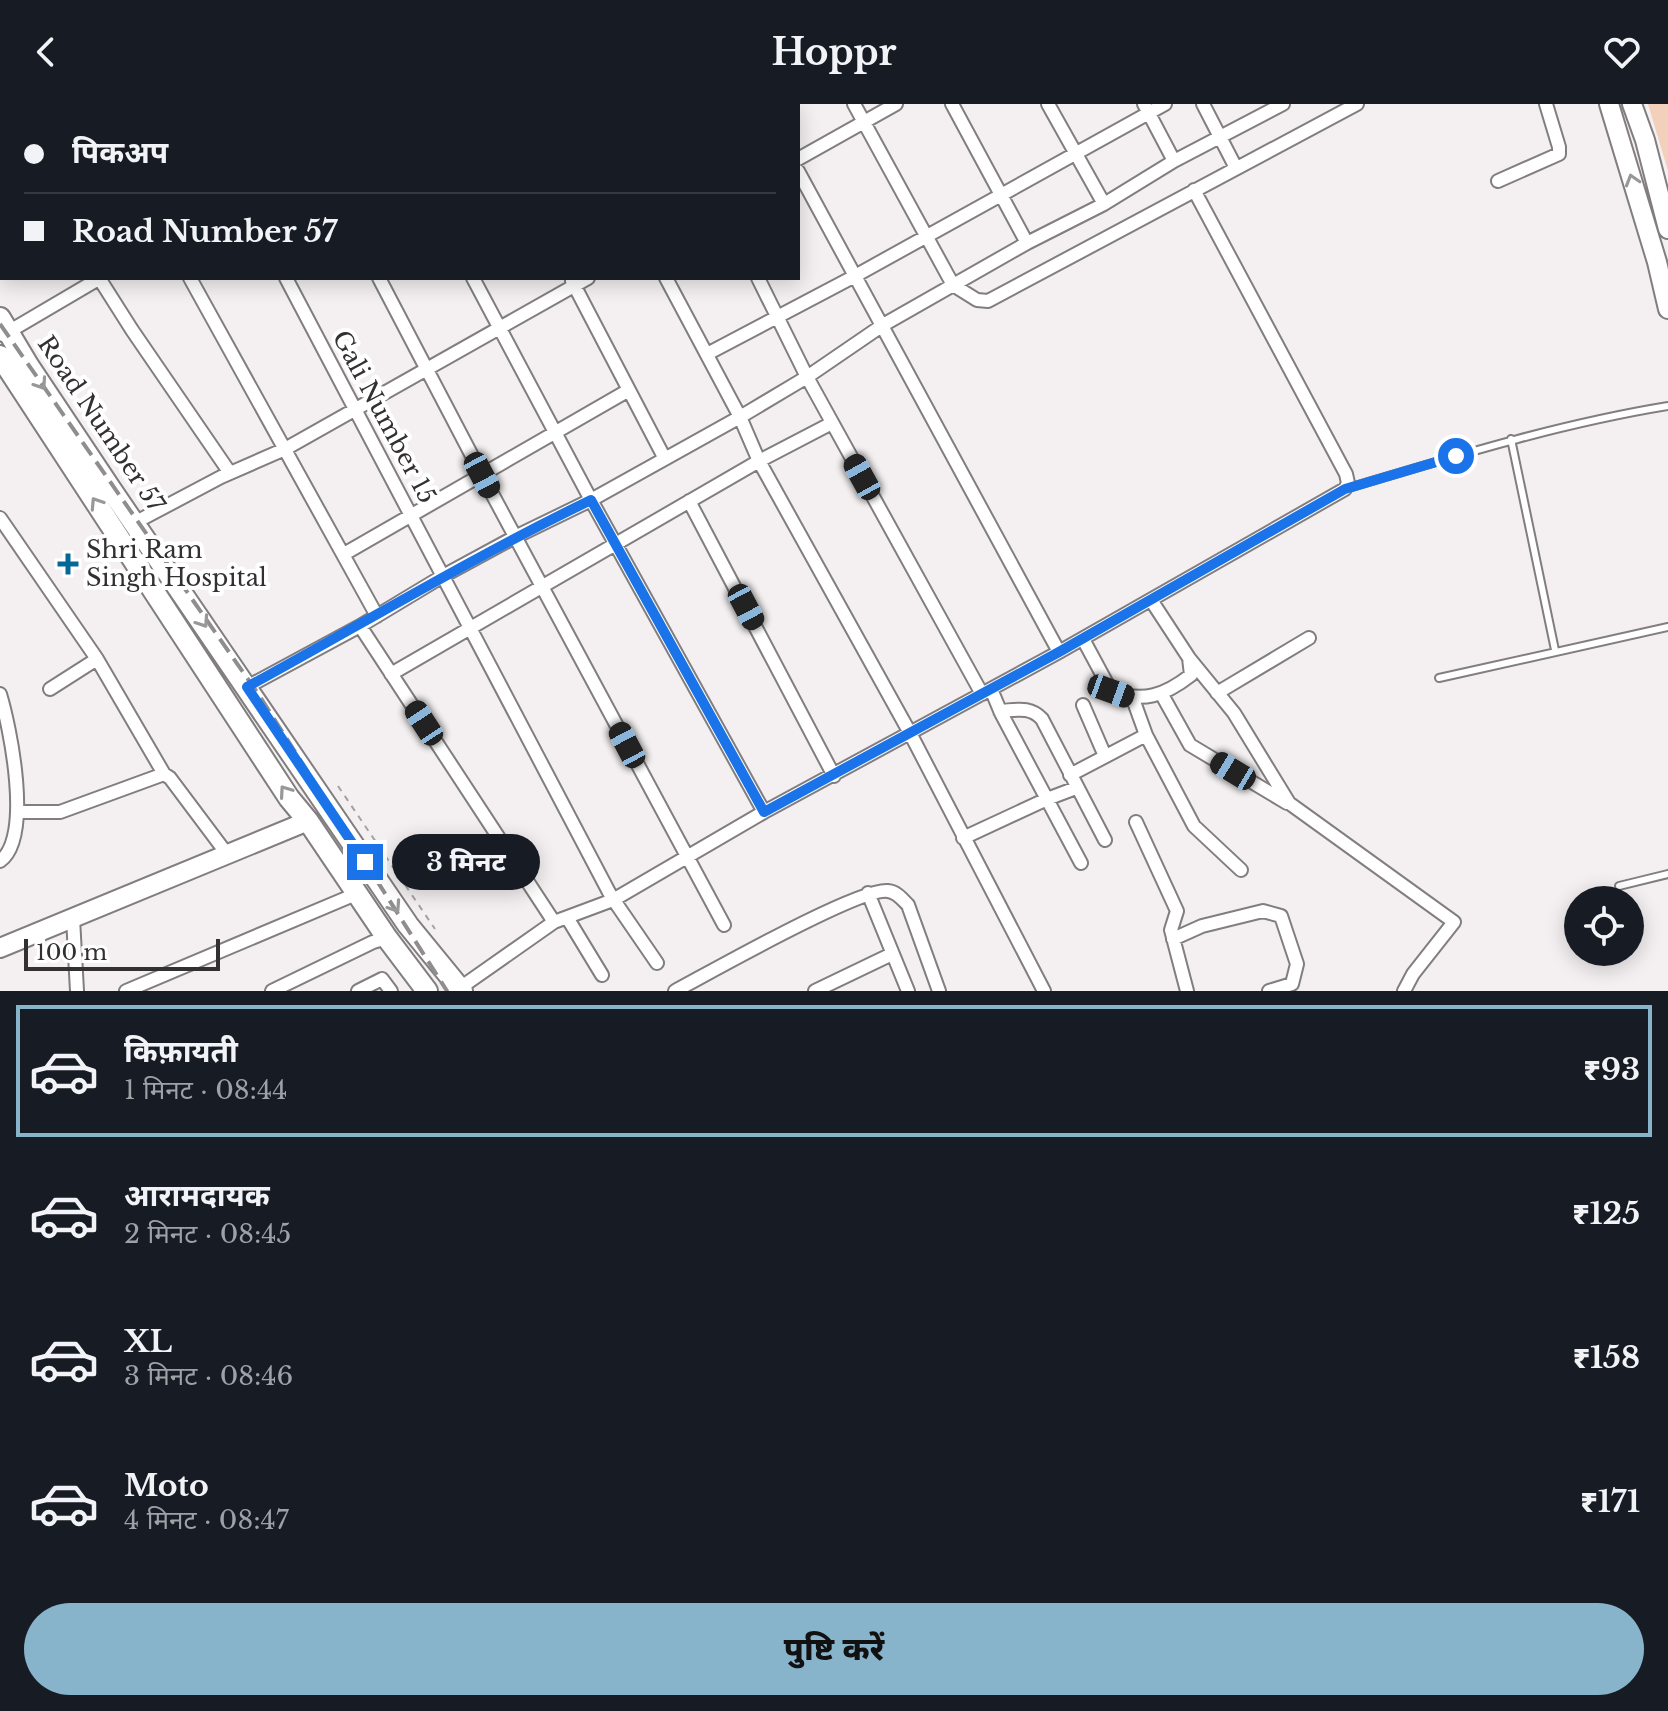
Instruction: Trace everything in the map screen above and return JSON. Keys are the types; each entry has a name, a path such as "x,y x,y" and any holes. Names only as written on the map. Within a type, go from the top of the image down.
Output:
{"main road":[{"name":"Road Number 57","path":"3,328 408,925 461,989"},
{"name":"Road Number 57","path":"0,356 289,798 427,991"}],"street":[{"path":"854,104 953,285 977,300 988,301 1357,104"},
{"path":"800,158 896,104"},
{"path":"952,104 1027,243"},
{"path":"1048,104 1104,204"},
{"path":"707,354 1001,196 1146,108 1165,104"},
{"path":"1203,104 1236,168"},
{"path":"247,687 360,626 443,576 591,500 740,417 807,377 883,325 1027,243 1104,204 1261,109 1283,104"},
{"path":"1498,181 1559,154 1546,104"},
{"path":"1609,104 1668,309"},
{"path":"1632,104 1668,229"},
{"path":"1146,108 1174,161"},
{"path":"800,175 1059,652"},
{"path":"461,989 551,924 613,900 764,812 1083,639 1345,489 1348,483 1346,474 1194,190"},
{"path":"1641,208 1661,202"},
{"path":"3,328 28,320 96,280"},
{"path":"101,280 226,475"},
{"path":"191,280 377,616"},
{"name":"Gali Number 15","path":"287,280 613,900 657,963"},
{"path":"380,280 724,925"},
{"path":"474,280 591,500 764,812"},
{"path":"667,280 740,417 759,461 910,733 1044,991"},
{"path":"759,280 832,423 1000,711 1081,863"},
{"path":"136,522 226,475 285,449 500,327 572,282 665,459"},
{"path":"344,554 629,390"},
{"path":"391,674 759,461 832,423"},
{"path":"689,501 834,776"},
{"path":"0,518 97,659 164,774 227,854"},
{"path":"1151,600 1189,658 1234,713 1266,768 1294,806"},
{"path":"360,626 551,924"},
{"path":"1217,693 1309,638"},
{"path":"1083,639 1111,691 1133,699 1171,691 1191,675 1189,658"},
{"path":"50,689 97,659"},
{"path":"1161,693 1190,745 1294,806 1454,922 1413,974 1404,991"},
{"path":"0,696 11,740 17,812 12,842 6,857 0,861"},
{"path":"1133,699 1146,735 1194,826 1241,870"},
{"path":"1083,705 1105,756"},
{"path":"1000,711 1027,709 1035,711 1042,719 1105,840"},
{"path":"1070,775 1146,735"},
{"path":"17,812 60,812 164,774"},
{"path":"963,838 1076,788"},
{"path":"0,948 308,821"},
{"path":"1136,822 1177,911 1171,930 1187,991"},
{"path":"675,991 868,893 887,891 899,895 908,905 939,991"},
{"path":"868,893 908,991"},
{"path":"126,991 356,894"},
{"path":"1173,939 1202,926 1263,911 1281,916 1297,964 1292,984 1269,991"},
{"path":"73,918 77,991"},
{"path":"568,919 602,975"},
{"path":"272,991 387,938"},
{"path":"815,991 892,954"},
{"path":"358,991 382,979 391,991"}],"lane":[{"path":"1345,489 1511,439 1668,406"},
{"path":"1511,439 1555,650"},
{"path":"1439,678 1668,627"},
{"path":"1619,886 1668,874"}],"path":[{"path":"338,786 437,934"}],"shaded area":[{"path":"1648,104 1668,104 1668,171"}],"railway":[{"path":"0,324 259,695 447,991"}],"place":[{"name":"Shri Ram Singh Hospital","path":"68,564"}],"route":[{"path":"365,862 247,687 360,626 443,576 591,500 764,812 1059,652 1345,489 1456,456"}]}
